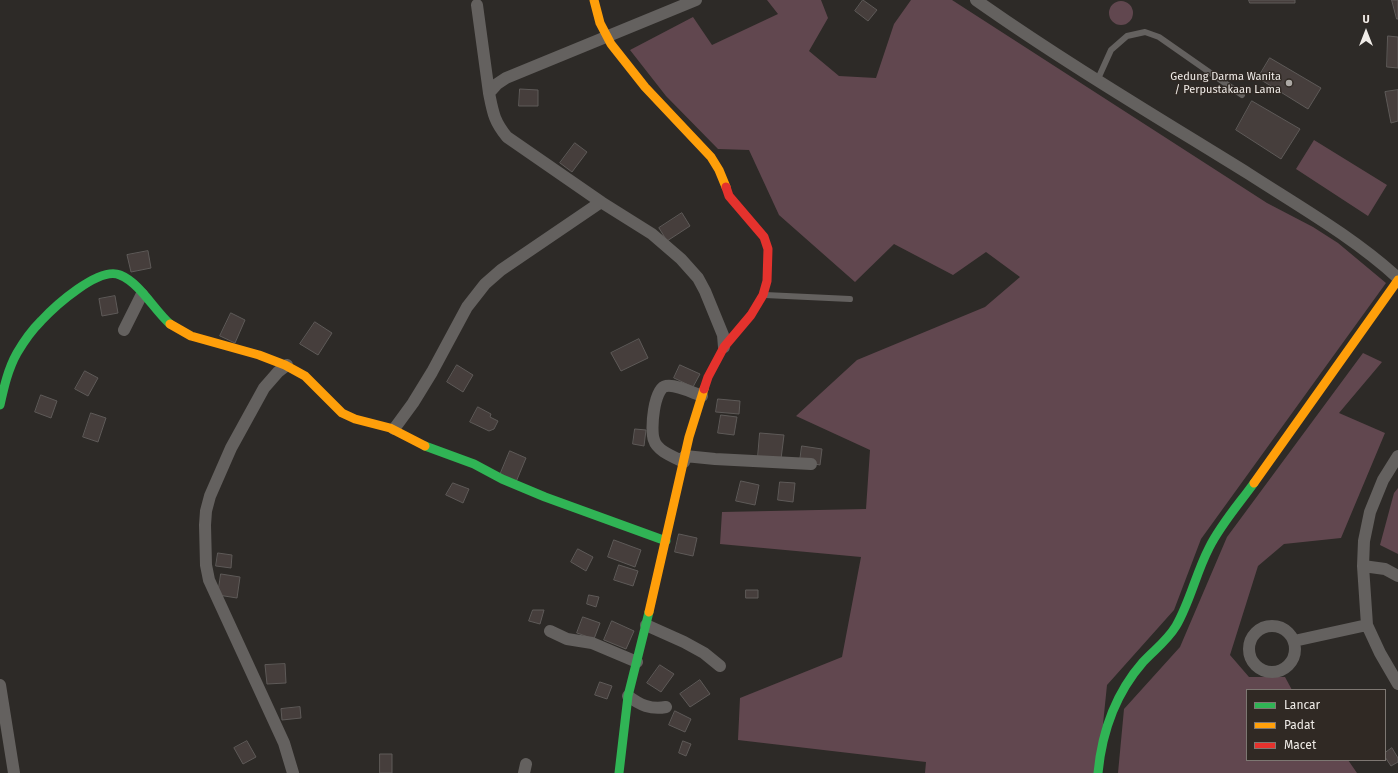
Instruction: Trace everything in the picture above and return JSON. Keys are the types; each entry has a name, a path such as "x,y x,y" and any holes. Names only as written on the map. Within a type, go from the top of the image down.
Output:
{"street":[{"path":"594,0 596,10 606,36 645,87 711,156 717,166 729,196 764,237 768,249 768,266 763,295 751,315 724,347 708,377 689,437 666,541 628,696 619,773"},
{"path":"489,93 497,84 506,78 696,0"},
{"path":"976,0 1097,81 1237,167 1351,240 1398,279 1322,390 1215,538 1201,568 1185,612 1170,636 1145,660 1122,688 1114,704 1102,738 1099,753 1098,773"},
{"path":"477,5 489,93 494,117 498,126 507,137 601,202 652,234 682,259 698,278 714,310 723,335 724,347"},
{"path":"394,429 413,403 432,372 467,307 485,284 501,270 601,202"},
{"path":"0,404 10,367 30,333 52,310 72,293 105,274 114,273 124,276 175,328 186,334 201,339 248,351 287,365 310,380 333,406 347,416 394,429 433,449 474,464 503,480 666,541"},
{"path":"124,330 142,294"},
{"path":"287,365 278,372 264,388 231,448 210,496 206,511 205,552 209,580 284,743 292,773"},
{"path":"702,396 675,387 667,386 658,392 653,420 654,441 657,446 670,455 684,459 715,459 810,464"},
{"path":"1398,456 1383,480 1370,512 1364,541 1363,566 1366,625 1394,670 1398,684"},
{"path":"1363,566 1385,569 1398,576"},
{"path":"646,625 684,642 704,653 720,666"},
{"path":"1294,641 1366,625"},
{"path":"550,631 567,639 592,642 637,662"},
{"path":"0,685 14,773"},
{"path":"628,696 644,706 659,708 666,706"}],"lane":[{"path":"1097,81 1111,50 1127,36 1145,32 1159,36 1242,95"},
{"path":"763,295 850,299"}],"shaded area":[{"path":"767,0 821,0 828,18 809,51 839,76 876,78 894,24 911,0 952,0 1267,203 1313,227 1338,243 1386,283 1201,539 1174,610 1107,685 1098,773 925,773 926,762 738,740 740,698 842,657 861,557 720,544 722,512 866,509 870,450 796,416 857,360 985,307 1020,277 986,252 953,275 894,244 855,282 779,215 749,150 718,149 666,96 630,50 693,17 712,45 778,14"},
{"path":"1121,1 1126,2 1132,8 1132,18 1126,24 1121,25 1116,24 1110,18 1109,13 1110,8 1116,2"},
{"path":"1314,140 1387,185 1368,216 1296,169"},
{"path":"1363,353 1382,362 1339,413 1385,433 1341,538 1284,544 1258,566 1230,655 1249,677 1285,677 1291,689 1246,689 1246,761 1349,761 1357,773 1118,773 1124,709 1180,647 1227,537"},
{"path":"1398,488 1398,554 1380,545 1394,493"}],"building":[{"path":"863,0 877,10 868,21 855,11"},
{"path":"1249,0 1295,0 1295,3 1250,3"},
{"path":"1392,0 1398,0 1398,19 1397,19"},
{"path":"1388,36 1398,37 1398,68 1387,67"},
{"name":"Gedung Darma Wanita / Perpustakaan Lama","path":"1270,58 1321,88 1308,109 1258,78"},
{"path":"520,89 538,90 538,106 519,106"},
{"path":"1398,90 1398,121 1391,123 1385,92"},
{"path":"1252,101 1300,129 1281,159 1236,130"},
{"path":"575,143 587,152 572,172 560,163"},
{"path":"682,213 690,226 667,241 659,228"},
{"path":"148,251 151,268 131,272 127,255"},
{"path":"115,296 118,313 102,316 99,299"},
{"path":"231,313 245,320 235,343 220,336"},
{"path":"315,322 332,333 318,355 300,344"},
{"path":"639,339 648,358 621,371 611,353"},
{"path":"457,365 473,375 463,392 447,382"},
{"path":"680,365 700,374 693,387 674,378"},
{"path":"85,371 98,378 88,396 75,389"},
{"path":"41,395 57,401 51,418 35,412"},
{"path":"718,399 740,401 739,414 716,412"},
{"path":"478,407 491,414 490,417 498,421 494,429 489,431 470,422"},
{"path":"91,413 106,418 98,442 83,437"},
{"path":"721,415 737,417 734,435 718,433"},
{"path":"635,429 646,430 644,446 633,444"},
{"path":"760,433 784,435 781,459 758,457"},
{"path":"802,446 822,449 820,465 800,461"},
{"path":"510,451 526,458 516,482 500,475"},
{"path":"741,481 759,485 755,505 736,501"},
{"path":"780,482 795,483 793,502 778,500"},
{"path":"453,483 469,489 463,503 446,495"},
{"path":"679,534 697,538 693,556 675,552"},
{"path":"614,540 641,550 635,567 608,557"},
{"path":"578,549 593,557 586,571 571,562"},
{"path":"218,553 232,555 231,568 216,566"},
{"path":"619,565 638,571 633,586 614,580"},
{"path":"221,574 240,577 237,598 218,595"},
{"path":"746,590 758,590 758,598 746,598"},
{"path":"589,595 599,597 596,607 587,604"},
{"path":"533,610 544,610 540,624 529,621"},
{"path":"583,617 600,623 594,639 577,633"},
{"path":"612,621 634,631 626,649 604,640"},
{"path":"285,664 286,683 267,684 265,665"},
{"path":"660,665 674,674 661,692 647,683"},
{"path":"700,680 710,694 690,707 680,694"},
{"path":"600,682 612,686 607,699 595,695"},
{"path":"300,707 301,718 282,720 281,709"},
{"path":"675,711 691,719 685,732 669,725"},
{"path":"247,741 256,757 243,764 234,748"},
{"path":"683,741 691,744 686,756 679,753"},
{"path":"1392,748 1398,758 1398,762 1391,766 1386,758 1386,752"},
{"path":"380,754 392,754 392,773 380,773"}],"traffic: fast":[{"path":"0,405 11,365 28,336 56,306 78,289 101,276 111,274 120,275 127,279 140,290 170,324"},
{"path":"425,446 474,464 502,479 545,497 666,541"},
{"path":"1098,773 1103,742 1118,700 1133,674 1169,636 1176,626 1204,558 1214,539 1254,483"},
{"path":"619,773 628,696 649,612"}],"traffic: slow":[{"path":"594,0 600,23 611,44 645,87 711,157 719,170 726,187"},
{"path":"1254,483 1398,280"},
{"path":"170,324 191,336 259,355 285,365 305,376 342,413 355,419 390,428 425,446"},
{"path":"649,612 689,437 704,389"}],"traffic: jam":[{"path":"704,389 708,377 724,347 751,315 763,295 767,281 768,249 764,237 729,196 726,187"}],"place":[{"name":"Gedung Darma Wanita / Perpustakaan Lama","path":"1289,83"}]}
